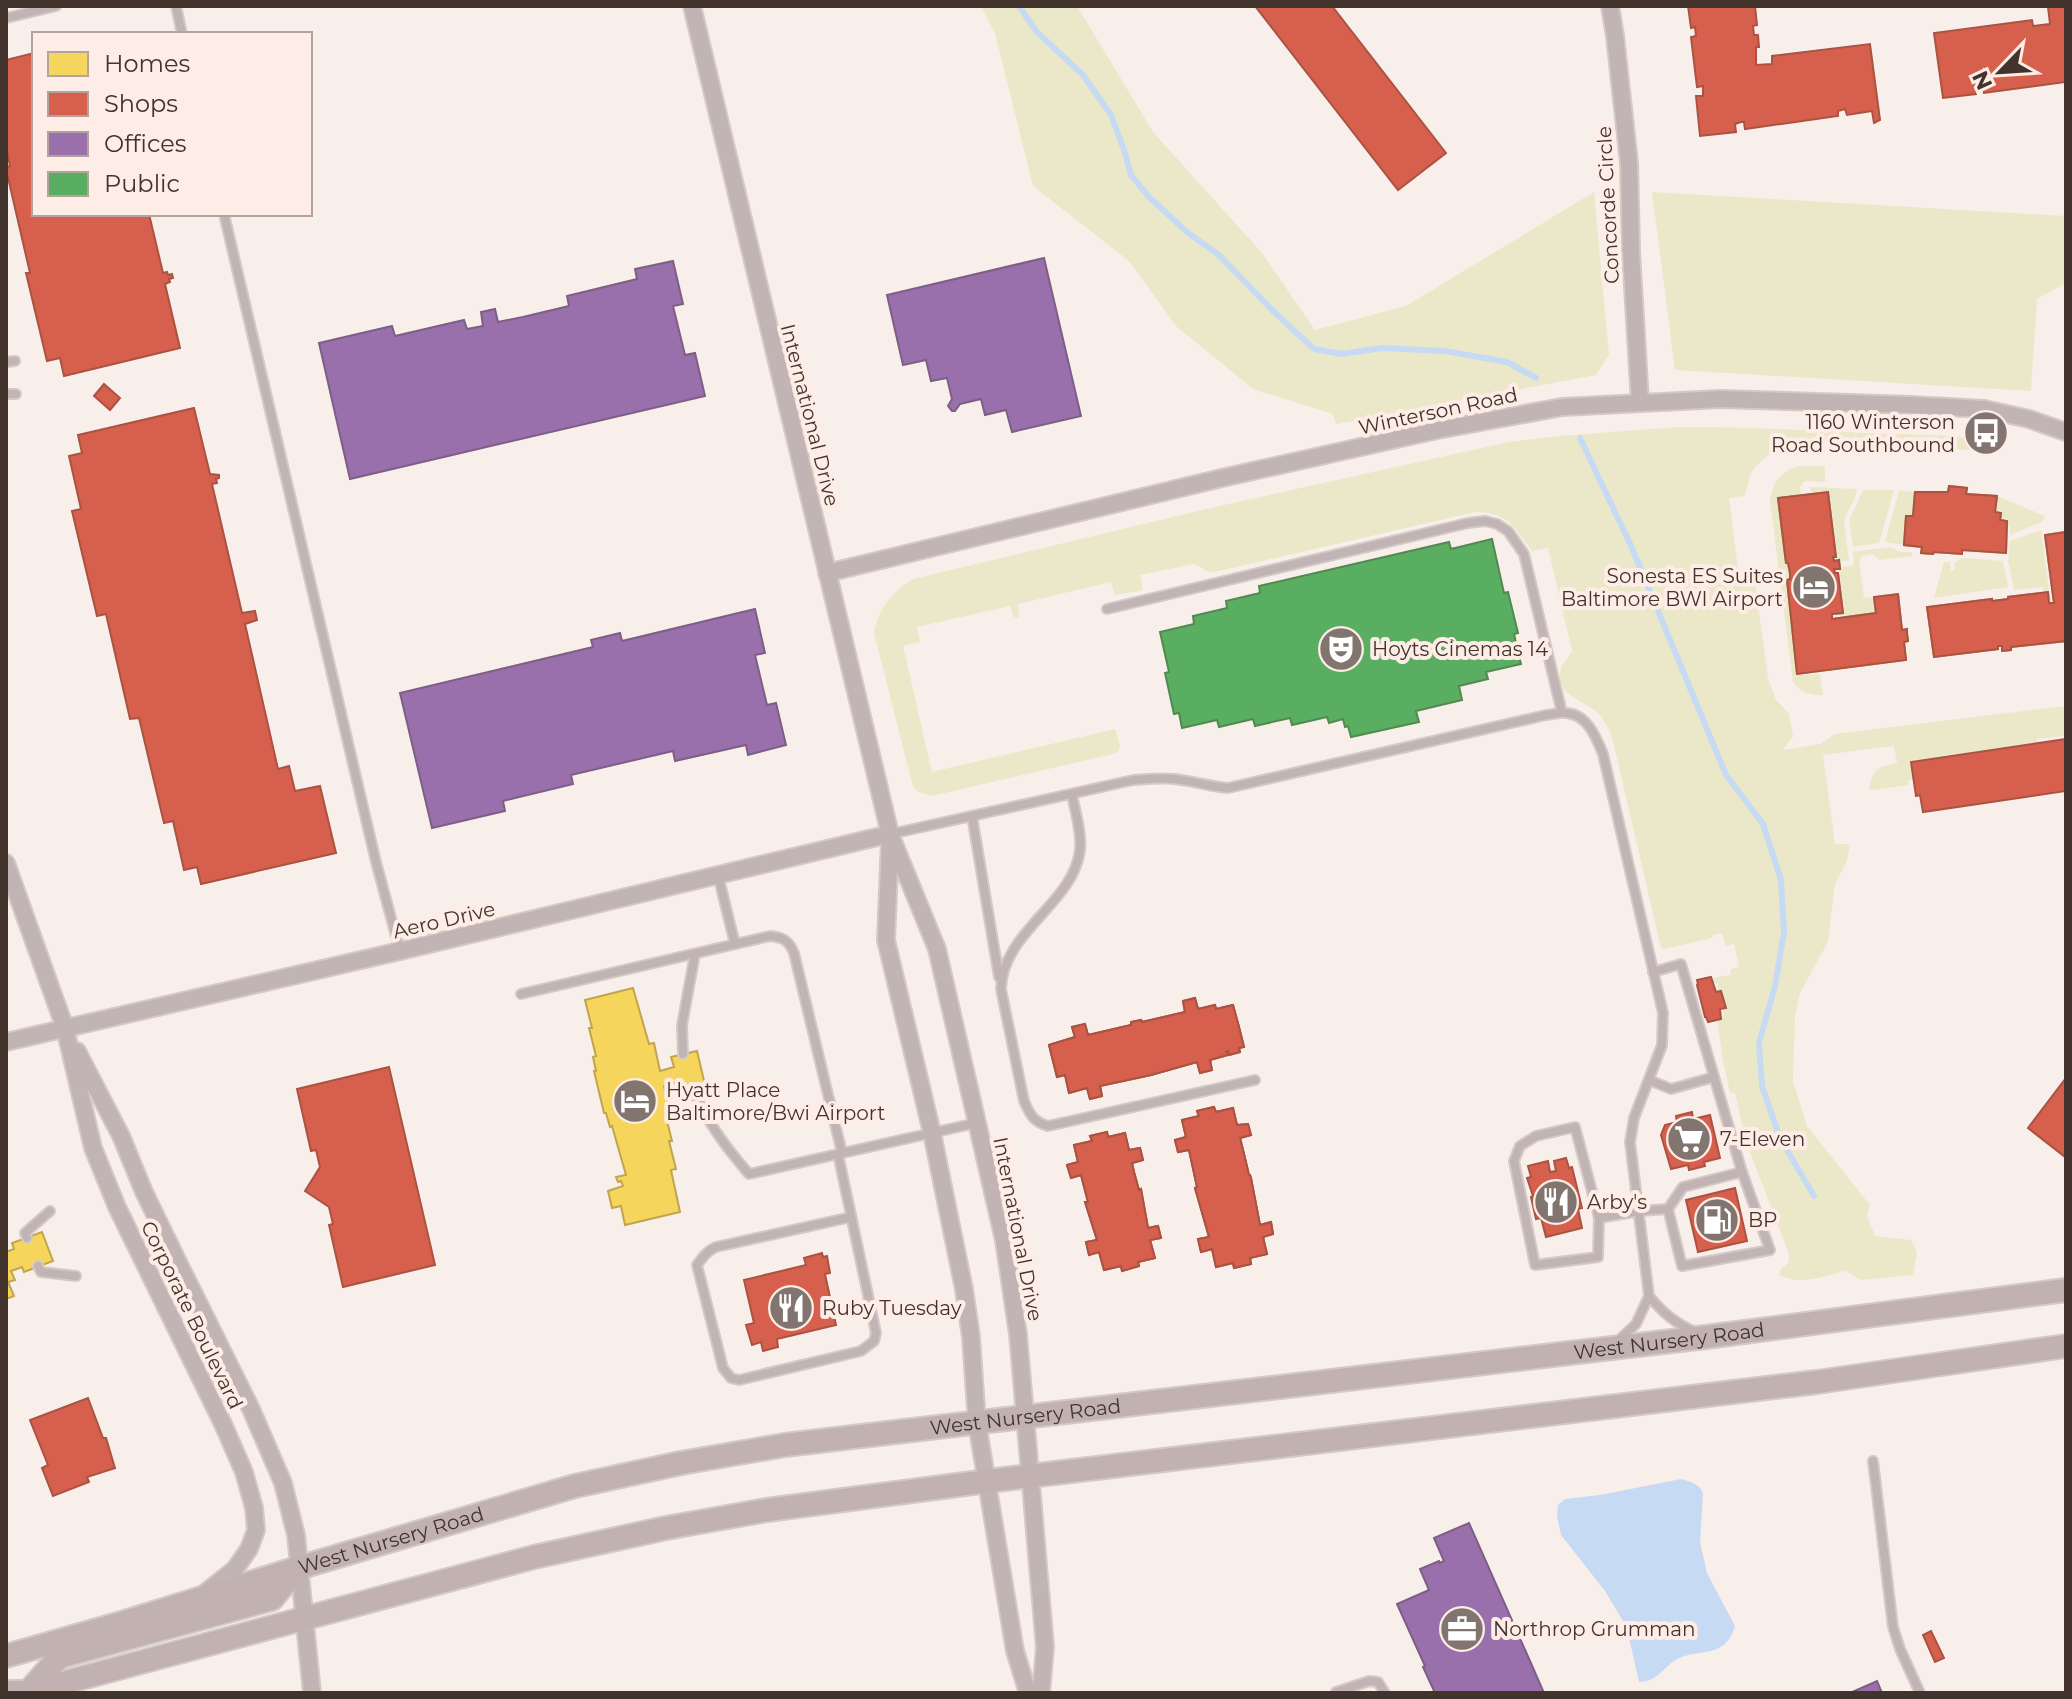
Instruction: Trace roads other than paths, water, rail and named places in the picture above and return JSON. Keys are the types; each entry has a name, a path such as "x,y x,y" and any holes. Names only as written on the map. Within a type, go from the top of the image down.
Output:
{"main road":[{"name":"West Nursery Road","path":"6,1656 575,1486 681,1463 785,1445 1706,1337 2066,1290"},
{"path":"17,1692 534,1557 767,1510 1817,1382 2066,1346"},
{"path":"17,1692 59,1657 272,1599 298,1568"}],"street":[{"name":"International Drive","path":"692,6 890,834 937,949 1004,1240 1018,1334 1045,1647 1041,1693"},
{"name":"Concorde Circle","path":"1610,6 1629,163 1640,402"},
{"name":"Winterson Road","path":"827,573 1226,477 1452,427 1562,407 1721,399 1984,409 2029,419 2066,432"},
{"name":"International Drive","path":"890,834 886,940 932,1133 964,1289 977,1423 1015,1651 1028,1693"},
{"name":"Aero Drive","path":"6,1042 890,834"},
{"name":"Corporate Boulevard","path":"6,863 65,1028 93,1148 117,1207 223,1424 244,1472 254,1508 256,1530 249,1549 235,1569 197,1600"},
{"name":"Corporate Boulevard","path":"65,1028 121,1136 283,1483 296,1535 312,1693"}],"lane":[{"path":"6,18 56,6"},
{"path":"176,6 182,32"},
{"path":"224,216 376,862 400,951"},
{"path":"1107,609 1485,521 1508,531 1524,554 1562,713"},
{"path":"890,834 1133,780 1163,778 1228,788 1562,713 1581,717 1590,727 1603,754 1663,1013 1662,1045 1634,1118 1630,1142 1649,1296 1636,1324 1608,1348"},
{"path":"1001,989 1005,963 1069,880 1078,860 1080,846 1072,794"},
{"path":"972,816 1001,989 1024,1101 1035,1122 1048,1126 1255,1080"},
{"path":"718,875 735,944"},
{"path":"521,994 770,936 781,937 790,944 840,1154 876,1333 874,1341 861,1351 739,1380 731,1378 720,1359 697,1265 701,1259 716,1247 851,1217"},
{"path":"683,1054 682,1025 695,954"},
{"path":"1653,972 1681,964 1742,1172 1770,1250 1682,1266 1668,1209 1683,1187 1742,1172"},
{"path":"1649,1080 1671,1089 1714,1077"},
{"path":"692,1088 723,1144 749,1174 977,1122"},
{"path":"1575,1127 1599,1218 1598,1257 1535,1265 1514,1161 1520,1146 1536,1136 1575,1127"},
{"path":"1599,1218 1668,1209"},
{"path":"27,1238 25,1233 50,1211"},
{"path":"38,1266 41,1272 76,1276"},
{"path":"1649,1296 1676,1324 1706,1337"},
{"path":"1873,1461 1893,1627 1920,1693"},
{"path":"1336,1692 1369,1681 1378,1682 1385,1693"}],"water":[{"path":"1681,1479 1697,1485 1703,1493 1700,1542 1707,1573 1735,1626 1731,1636 1719,1648 1677,1659 1656,1677 1639,1682 1623,1621 1605,1591 1561,1535 1558,1505 1565,1499"}],"waterway":[{"path":"1019,6 1037,32 1083,75 1111,115 1131,175 1149,197 1187,232 1220,256 1314,349 1342,354 1382,348 1445,351 1507,362 1536,378"},
{"path":"1580,438 1632,548 1726,775 1763,824 1781,880 1784,932 1775,986 1759,1043 1762,1086 1780,1138 1814,1196"}],"place":[{"name":"1160 Winterson Road Southbound","path":"1986,433"},
{"name":"Sonesta ES Suites Baltimore BWI Airport","path":"1814,587"},
{"name":"Hoyts Cinemas 14","path":"1341,649"},
{"name":"Hyatt Place Baltimore/Bwi Airport","path":"635,1101"},
{"name":"7-Eleven","path":"1689,1139"},
{"name":"Arby's","path":"1556,1202"},
{"name":"BP","path":"1717,1220"},
{"name":"Ruby Tuesday","path":"791,1308"},
{"name":"Northrop Grumman","path":"1462,1629"}]}
